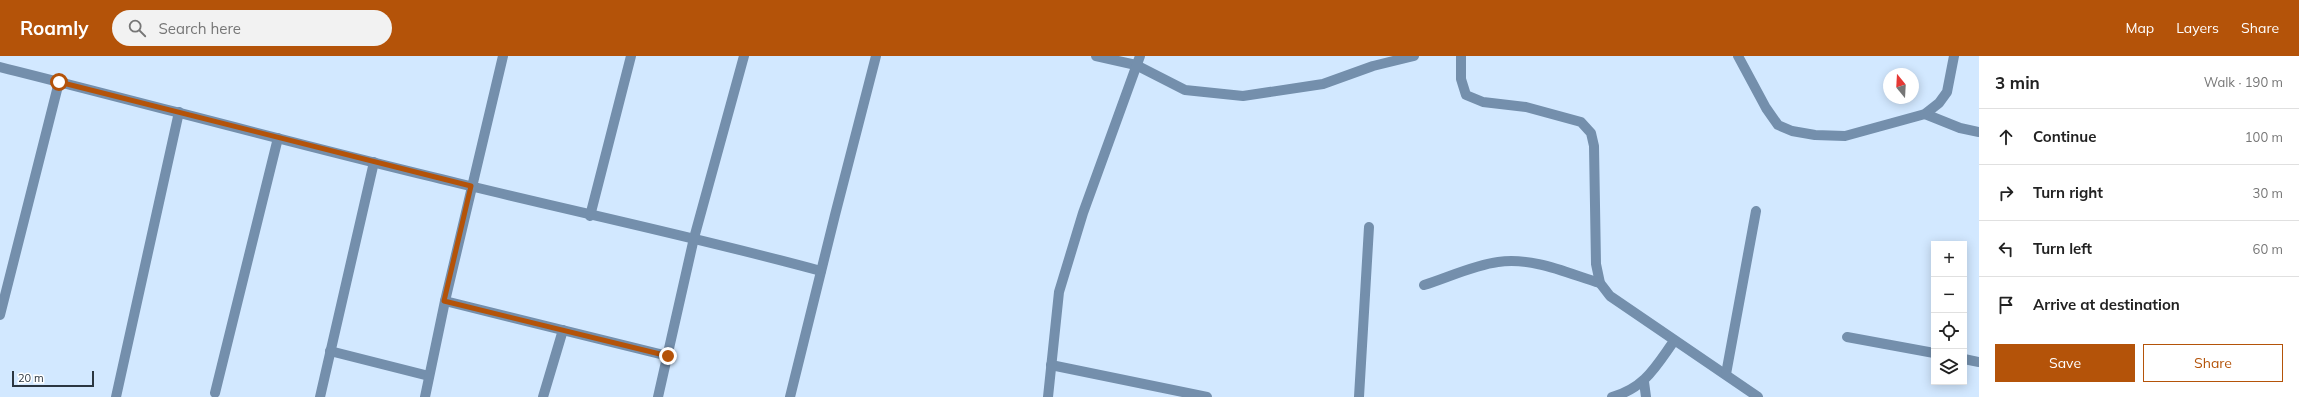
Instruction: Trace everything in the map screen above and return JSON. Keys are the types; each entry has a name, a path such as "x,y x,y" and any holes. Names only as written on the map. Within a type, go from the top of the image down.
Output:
{"street":[{"path":"424,397 444,301 503,56"},
{"path":"590,216 631,56"},
{"path":"658,397 694,238 744,56"},
{"path":"790,397 876,56"},
{"path":"1096,56 1138,60 1185,90 1243,96 1323,84 1373,66 1414,56"},
{"path":"1460,56 1461,79 1466,95 1483,102 1526,107 1581,122 1591,133 1594,146 1596,264 1600,283 1610,296 1758,397"},
{"path":"1738,56 1766,108 1778,125 1815,135 1845,136 1925,114 1939,103 1947,92 1954,56"},
{"path":"1048,397 1059,292 1083,213 1138,60"},
{"path":"0,66 278,138 590,216 694,238 822,271"},
{"path":"0,316 59,82"},
{"path":"116,397 179,112"},
{"path":"1925,114 1960,128 1979,132"},
{"path":"215,393 278,138"},
{"path":"320,397 374,162"},
{"path":"1726,374 1756,211"},
{"path":"1359,397 1369,227"},
{"path":"1424,285 1497,262 1520,261 1541,264 1600,283"},
{"path":"444,301 668,356"},
{"path":"543,397 563,330"},
{"path":"1847,337 1931,352"},
{"path":"1612,397 1625,394 1644,382 1674,341"},
{"path":"330,351 429,376"},
{"path":"1967,360 1979,362"},
{"path":"1051,365 1208,397"},
{"path":"1644,382 1646,397"}],"route":[{"path":"59,82 430,177 471,186 444,301 668,356"}]}
